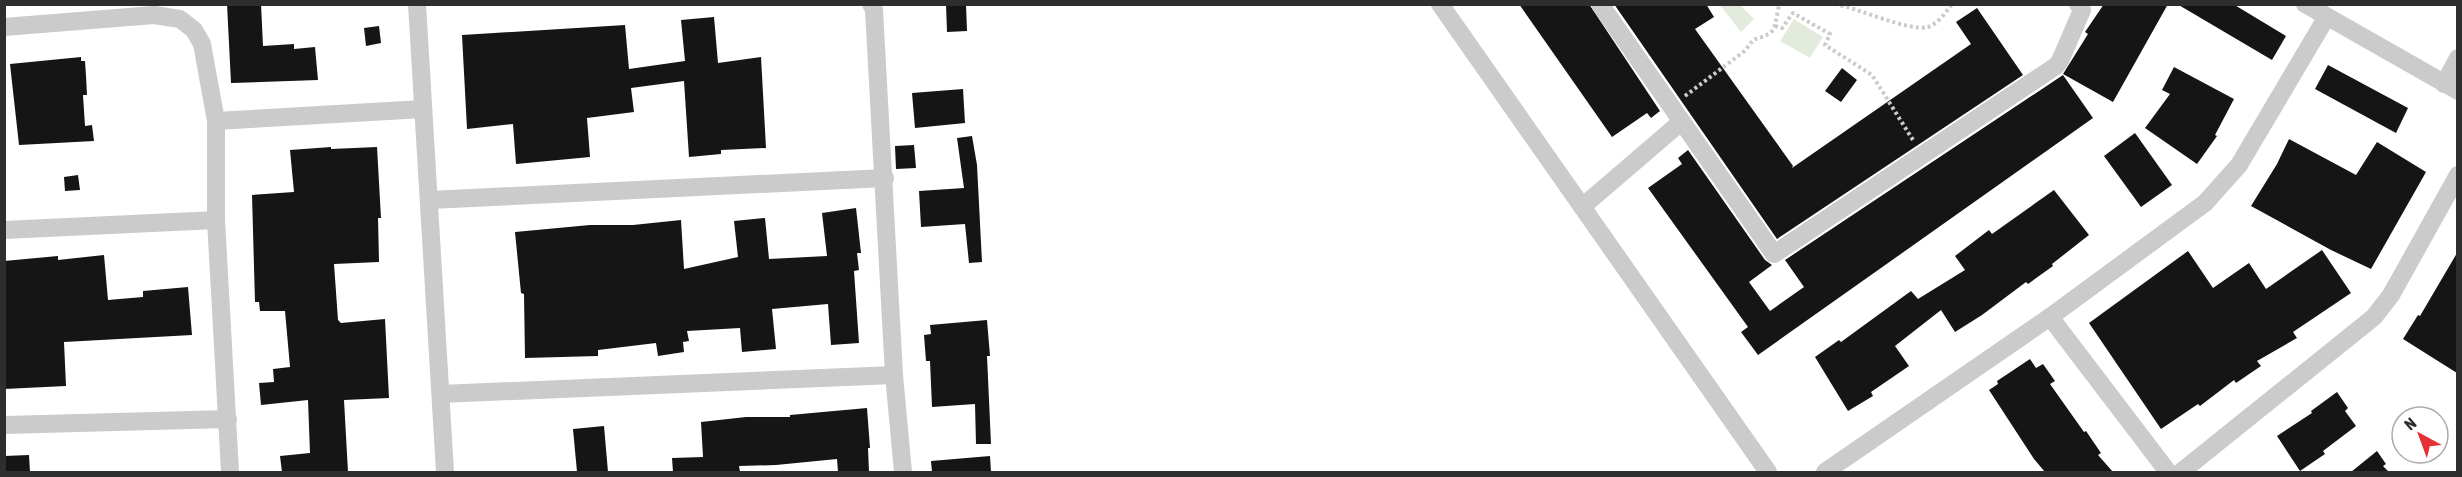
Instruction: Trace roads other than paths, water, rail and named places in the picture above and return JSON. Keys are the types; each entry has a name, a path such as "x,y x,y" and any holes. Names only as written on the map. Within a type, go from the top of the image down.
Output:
{"street":[{"path":"417,4 445,472"},
{"path":"871,4 874,10 894,375 903,472"},
{"path":"1440,4 1768,472"},
{"path":"1600,4 1774,254 2058,64 2082,10 2078,4"},
{"path":"2306,4 2326,18 2451,88 2457,58"},
{"path":"4,27 154,15 180,19 194,30 202,44 216,121 216,220 230,472"},
{"path":"1825,472 2050,317 2205,203 2239,165 2326,18"},
{"path":"216,121 423,109"},
{"path":"1582,207 1644,151 1676,115"},
{"path":"2181,472 2374,317 2391,295 2457,175"},
{"path":"430,200 885,178"},
{"path":"4,230 216,220"},
{"path":"2050,317 2168,472"},
{"path":"441,394 894,375"},
{"path":"4,424 228,419"}]}
